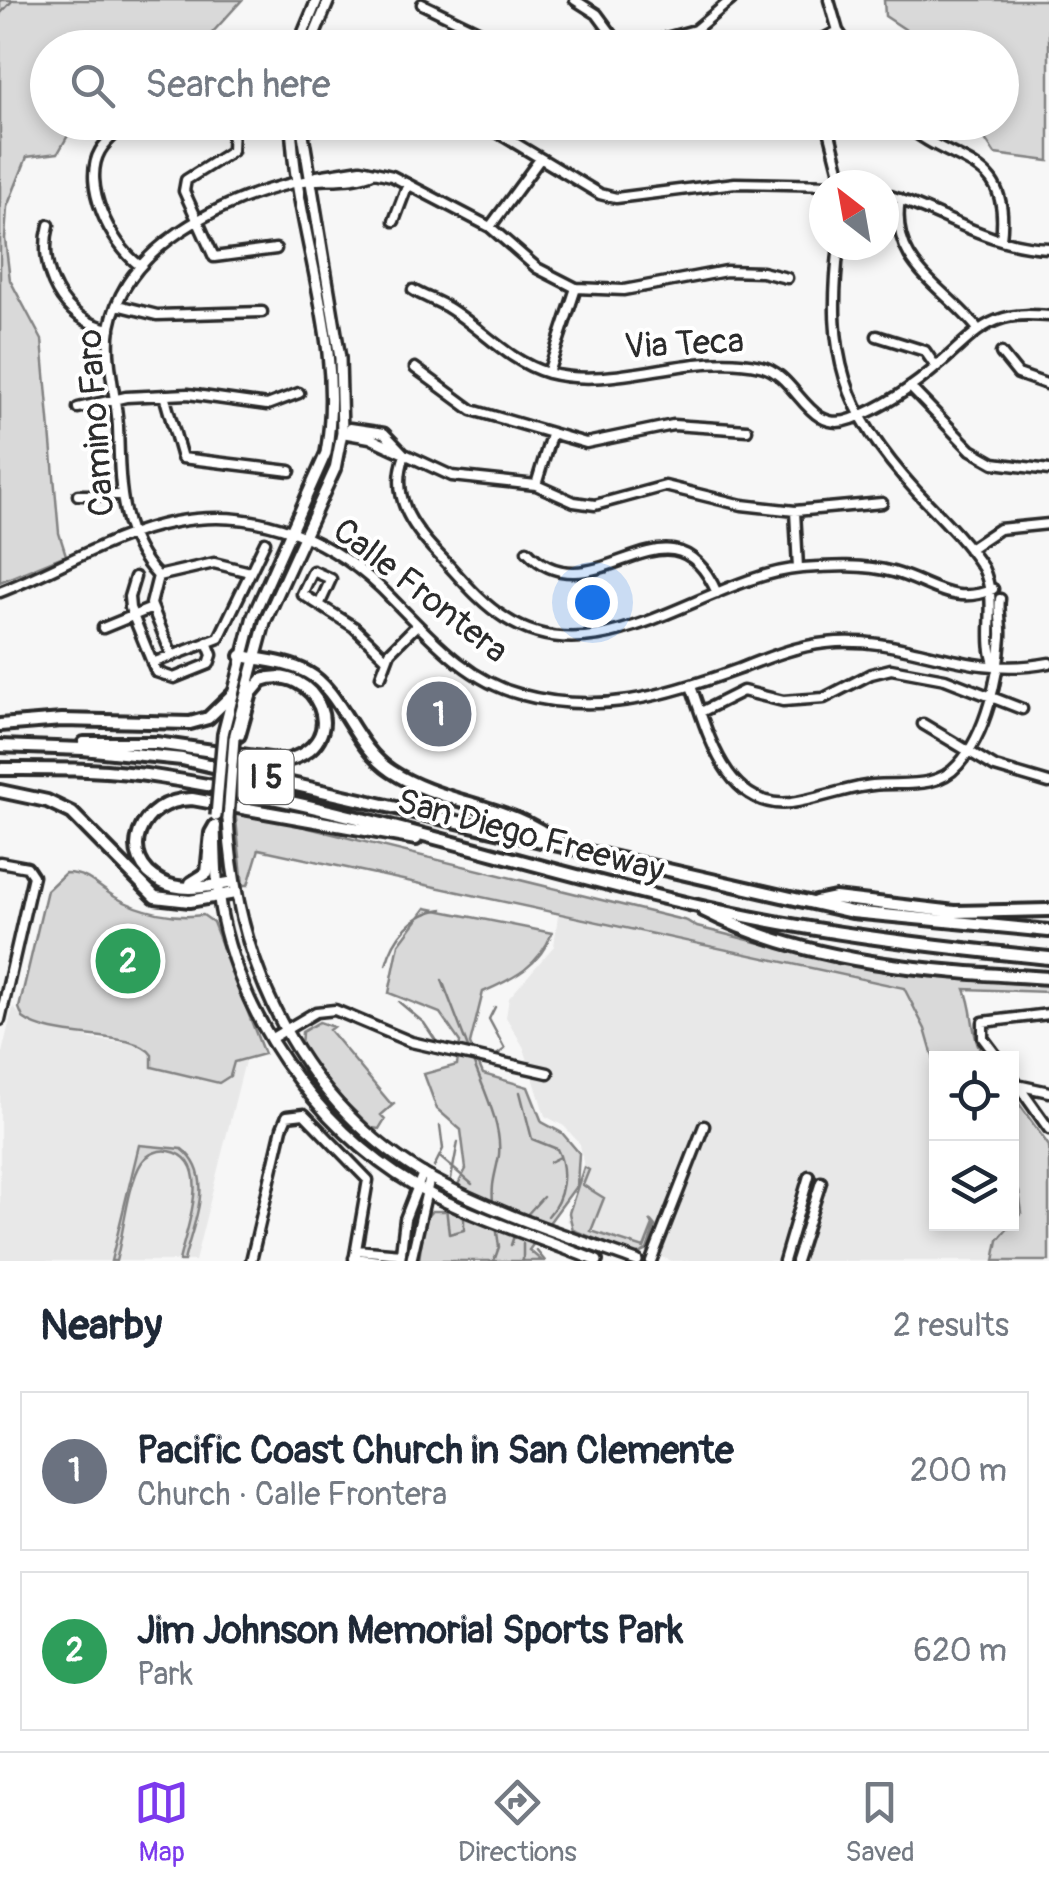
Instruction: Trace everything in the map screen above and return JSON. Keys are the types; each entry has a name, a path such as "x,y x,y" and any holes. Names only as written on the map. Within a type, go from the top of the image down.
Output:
{"highway":[{"path":"247,658 309,673 372,758 391,772 418,786 541,828 563,846"},
{"path":"23,746 134,742 284,761 300,757 316,746 323,724 321,706 308,690 277,678 262,680 251,693 240,734 228,736"},
{"path":"0,726 62,720 190,723 208,718 233,694"},
{"name":"San Diego Freeway","path":"0,746 182,759 814,903 966,926 1049,931"},
{"name":"San Diego Freeway","path":"0,769 86,769 156,776 258,794 693,905 872,938 1049,958"},
{"path":"0,791 47,801 72,813 155,896 190,901 234,887"},
{"path":"219,890 163,883 148,872 138,854 138,836 147,816 172,799 242,806 369,832 460,844"},
{"path":"182,887 207,873 216,821"},
{"path":"814,903 836,898 956,912 1049,910"},
{"path":"693,905 731,925 844,959 1049,978"}],"main road":[{"path":"304,30 317,0"},
{"path":"316,30 329,0"},
{"path":"295,140 340,358 342,430 334,469 233,694 216,821 219,890 233,953 272,1038 323,1110 426,1191 597,1261"},
{"path":"302,140 333,394 326,454 253,616 228,736 228,819 234,887 264,992 318,1080 357,1124 430,1177 552,1230 636,1261"}],"street":[{"path":"575,0 596,14 608,30"},
{"path":"695,30 731,0"},
{"path":"829,0 838,30"},
{"path":"422,4 475,30"},
{"path":"109,140 101,148 92,177 122,251 139,265"},
{"path":"232,140 232,151 184,184 198,221 214,257 276,248"},
{"path":"510,140 616,198 697,185 809,185"},
{"path":"832,140 839,170"},
{"path":"923,140 971,160 992,178 1003,202 1000,239"},
{"path":"490,227 540,158"},
{"name":"Camino Faro","path":"158,576 132,536 120,495 110,329 117,304 139,265 198,221 304,181 375,172 408,184"},
{"path":"394,221 408,184 490,227 537,268 576,288 624,290 726,271 762,272 788,278"},
{"path":"978,329 954,300 912,266 898,228 900,199 962,230 1049,248"},
{"path":"48,225 44,240 48,275 80,317 110,329"},
{"path":"837,260 832,306 834,346 858,416 886,459 970,548 1000,600 999,625 991,640 990,658 996,670"},
{"path":"548,373 576,288"},
{"name":"Via Teca","path":"413,290 447,306 517,360 548,373 600,375 736,361 766,367 777,374 824,420 840,422 858,416"},
{"path":"117,304 157,315 262,312"},
{"path":"858,416 910,387 978,329 1004,318 1049,316"},
{"path":"876,336 925,351 936,367"},
{"path":"1001,353 1018,374 1049,384"},
{"path":"415,368 472,410 586,443 673,426 747,430"},
{"path":"910,387 971,450 994,463 1049,470"},
{"path":"78,408 116,398 164,395 267,404 299,393"},
{"path":"164,395 182,458 290,470"},
{"path":"342,430 381,439 405,455 452,476 536,485 574,502 595,505 665,486 742,505 795,511 882,504"},
{"path":"536,485 550,435"},
{"path":"405,455 399,487 412,524 487,606 534,632 590,637 798,568 856,567 892,572 964,598 993,589"},
{"path":"78,495 120,495"},
{"path":"795,511 798,568"},
{"name":"Calle Frontera","path":"0,592 132,536 200,519 291,530 304,536 356,565 447,654 488,682 553,703 626,704 823,643 894,645 996,670 1049,663"},
{"path":"970,548 999,529 1049,524"},
{"path":"152,663 219,638 265,542"},
{"path":"527,551 554,568 580,571 674,548 692,553 706,568 716,593"},
{"path":"172,656 152,608 158,576 214,563 250,572"},
{"path":"320,603 332,579 314,571 302,594 320,603 386,658"},
{"path":"135,577 128,597 161,677 174,678 209,664 212,655 208,642"},
{"path":"691,686 725,770 754,795 792,802 852,787 931,782 957,767 991,698 1001,644 993,589"},
{"path":"103,628 152,608"},
{"path":"381,676 386,658 418,625"},
{"path":"991,640 1001,644"},
{"path":"701,712 742,691 784,701 824,698 891,669 945,679 1022,709"},
{"path":"923,724 1004,771 1049,784"},
{"path":"0,862 26,866 33,876 0,1020"},
{"path":"272,1038 325,1009 335,1010 411,1042 544,1072"},
{"path":"993,1051 983,1038 983,1022 1049,1014"},
{"path":"1019,1083 1049,1092"},
{"path":"1019,1088 1049,1129"},
{"path":"250,1261 287,1116 304,1114 368,1180 355,1257"},
{"path":"651,1261 704,1126"},
{"path":"784,1261 809,1176"},
{"path":"355,1257 406,1258 406,1219 426,1191 430,1177"},
{"path":"796,1261 820,1182"},
{"path":"355,1257 379,1261"}],"shaded area":[{"path":"0,0 242,0 215,30 30,30 30,140 65,140 58,153 27,157 7,207 5,239 10,280 42,340 59,533 66,555 0,582"},
{"path":"884,0 1049,0 1049,161 995,154 986,140 1019,140 1019,30 906,30 885,16"},
{"path":"235,810 687,921 697,927 844,964 1049,984 1049,992 965,989 982,1051 931,1051 904,988 259,849 248,885 243,885"},
{"path":"65,873 86,878 115,897 147,910 169,915 203,915 213,922 264,1054 234,1062 230,1076 219,1083 152,1067 152,1055 129,1042 54,1030 23,1018 19,1008 47,890"},
{"path":"426,908 552,933 525,970 483,992 470,1044 483,1074 528,1087 542,1122 562,1133 579,1153 577,1185 529,1250 542,1261 419,1261 424,1220 432,1211 444,1211 466,1169 461,1130 437,1109 424,1074 457,1065 460,1042 440,1013 389,993 399,944"},
{"path":"558,915 904,988 936,1051 929,1051 929,1231 1006,1231 998,1240 994,1261 672,1261 566,1221 584,1168 580,1144 564,1126 545,1116 524,1048 506,1017 509,998 554,946"},
{"path":"13,1007 23,1018 92,1039 143,1045 152,1055 152,1067 219,1083 229,1076 234,1062 246,1057 195,1261 0,1261 0,1061"},
{"path":"319,1022 333,1027 329,1030 391,1104 395,1103 381,1115 385,1119 379,1129 372,1128 335,1092 301,1047 302,1032"},
{"path":"1019,1104 1049,1146 1049,1261 994,1261 998,1240 1006,1231 1019,1231"},
{"path":"139,1145 182,1149 193,1160 200,1201 184,1261 179,1261 194,1198 191,1167 183,1157 158,1151 147,1157 137,1171 116,1261 111,1261"},
{"path":"584,1167 589,1170 583,1185 604,1198 591,1231 644,1248 653,1225 650,1220 655,1226 647,1250 636,1255 573,1230 569,1213"}],"waterway":[{"path":"0,14 13,0"},
{"path":"386,965 406,928 423,915 443,909"},
{"path":"442,980 470,1053"},
{"path":"399,1002 424,1023 438,1044"},
{"path":"491,1059 505,1049 489,1019 495,1007"},
{"path":"473,1061 498,1131 493,1202"},
{"path":"520,1092 532,1139 557,1149 562,1166 561,1193 548,1216"},
{"path":"434,1167 443,1149 440,1126"},
{"path":"450,1184 458,1142"},
{"path":"550,1162 560,1157"},
{"path":"441,1158 472,1184"},
{"path":"524,1218 543,1197"},
{"path":"446,1207 449,1234 464,1230 464,1215"},
{"path":"494,1261 499,1247 496,1225"},
{"path":"511,1245 515,1233"},
{"path":"523,1244 523,1261"},
{"path":"536,1250 545,1261"}],"place":[{"name":"Pacific Coast Church in San Clemente","path":"439,714"},
{"name":"Jim Johnson Memorial Sports Park","path":"128,961"}]}
